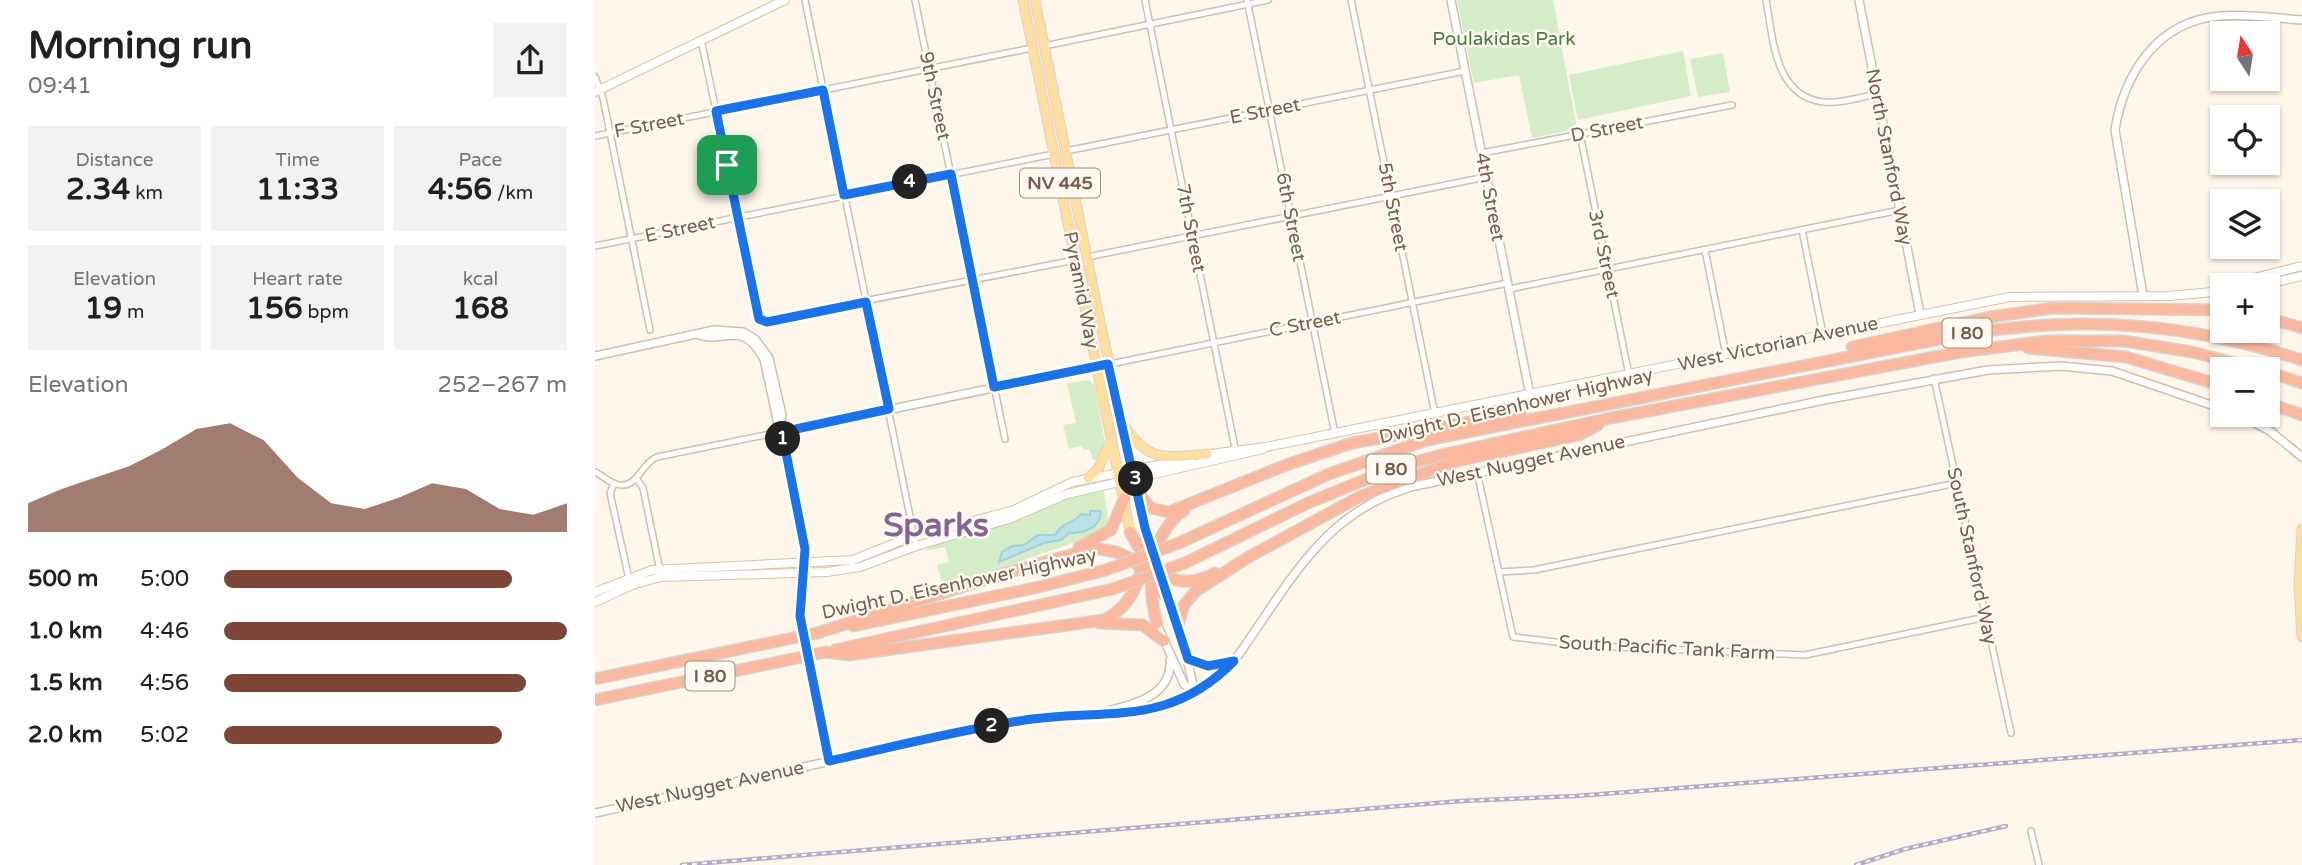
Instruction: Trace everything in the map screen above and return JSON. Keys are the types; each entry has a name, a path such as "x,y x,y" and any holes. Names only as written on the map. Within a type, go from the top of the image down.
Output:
{"highway":[{"path":"1775,369 1813,356 2016,312 2068,307 2210,310"},
{"path":"2280,322 2302,328"},
{"name":"Dwight D. Eisenhower Highway","path":"595,679 1049,585 1106,570 1179,543 1329,474 1383,453 1427,440 1775,369 2000,328 2075,323 2161,326 2217,336 2302,360"},
{"name":"Dwight D. Eisenhower Highway","path":"595,700 1113,589 1185,563 1308,503 1391,469 1611,418 2005,345 2124,341 2211,357"},
{"path":"2005,345 2126,357 2210,382"},
{"path":"2280,376 2302,383"},
{"path":"2280,407 2302,415"},
{"path":"1138,492 1147,504 1157,511 1169,512 1289,464 1368,439 1497,417 1569,410"},
{"path":"1178,626 1182,608 1191,595 1247,558 1337,508 1390,484 1470,457 1579,435 1611,418"},
{"path":"1059,557 1111,530 1124,499"},
{"path":"1096,623 1119,611 1135,591 1168,524 1189,506"},
{"path":"1145,528 1152,603 1157,624"},
{"path":"1130,532 1148,568 1170,601"},
{"path":"817,633 1090,549 1106,549 1123,554 1148,568 1179,579 1198,579 1247,558"},
{"path":"826,652 849,655 1096,623 1143,625 1164,641"}],"main road":[{"path":"598,90 785,0"},
{"name":"Pyramid Way","path":"1023,0 1075,260 1103,365 1121,420 1145,528"},
{"name":"Pyramid Way","path":"1035,0 1087,257 1111,439 1130,532"},
{"name":"West Victorian Avenue","path":"2277,273 2302,266"},
{"path":"2280,280 2302,275"},
{"name":"West Victorian Avenue","path":"660,574 804,573 860,568 916,541 1009,520 1067,494 1136,480 1236,453 2021,295 2143,295 2210,290"},
{"path":"1121,420 1138,444 1156,455 1170,458 1207,454"},
{"path":"1088,478 1101,464 1111,439"},
{"name":"West Victorian Avenue","path":"595,592 660,574 853,560 1014,510 1065,484 1207,454 1236,453"},
{"path":"2302,529 2298,575 2302,637"},
{"name":"West Victorian Avenue","path":"595,602 629,581"}],"street":[{"path":"805,0 916,541"},
{"name":"9th Street","path":"915,0 1005,439"},
{"name":"7th Street","path":"1145,0 1236,453"},
{"path":"1044,46 1268,0"},
{"name":"5th Street","path":"1351,0 1435,414"},
{"name":"4th Street","path":"1451,0 1530,395"},
{"path":"1766,0 1782,72 1798,92 1823,102 1877,94"},
{"name":"North Stanford Way","path":"1859,0 1920,314"},
{"name":"6th Street","path":"1248,2 1335,434"},
{"path":"2143,295 2115,130 2119,103 2129,77 2156,46 2190,23 2227,16 2302,20"},
{"path":"701,40 761,321 1075,260"},
{"name":"F Street","path":"595,136 1032,48"},
{"name":"E Street","path":"1066,151 1465,71"},
{"path":"595,77 611,133 650,330"},
{"name":"D Street","path":"1482,153 1732,105"},
{"name":"3rd Street","path":"1580,134 1629,375"},
{"name":"E Street","path":"595,246 1054,154"},
{"path":"1087,257 1486,177"},
{"name":"C Street","path":"1103,365 1900,210"},
{"path":"1802,230 1823,334"},
{"path":"1705,250 1726,355"},
{"path":"595,356 699,335 735,335 756,347 764,359 782,432 805,549 800,616 829,761"},
{"path":"595,472 614,484 626,485 636,478 645,464 657,457 1103,365"},
{"name":"West Nugget Avenue","path":"595,813 1021,720 1149,710 1195,693 1234,661 1315,547 1348,515 1403,489 1934,378 2010,368 2088,368 2134,377 2210,404"},
{"name":"South Stanford Way","path":"1934,378 2011,733"},
{"path":"2262,427 2302,457"},
{"name":"South Pacific Tank Farm","path":"1477,472 1513,637 1590,646 1805,655 1986,617"},
{"path":"636,478 644,491 660,574"},
{"path":"1499,572 1553,566 1957,483"},
{"path":"614,484 610,493 629,581"},
{"path":"1170,601 1188,659 1195,693"},
{"path":"1157,624 1184,684 1195,693"},
{"path":"1093,715 1129,706 1160,689 1169,675 1170,658"},
{"path":"1188,659 1208,666 1234,661"},
{"path":"2031,831 2039,865"}],"green space":[{"name":"Poulakidas Park","path":"1457,0 1553,0 1577,129 1532,138 1519,75 1474,83"},
{"path":"1683,51 1691,96 1578,120 1569,75"},
{"path":"1723,53 1730,92 1698,97 1690,59"},
{"path":"1089,380 1095,386 1105,443 1101,458 1093,460 1090,449 1084,450 1082,446 1069,449 1063,425 1076,423 1067,383"},
{"path":"1104,491 1109,524 1101,533 984,574 942,583 937,565 949,562 945,547 926,551 930,545 1023,519 1068,496"}],"water":[{"path":"1090,511 1101,511 1098,522 1090,529 1069,533 1061,540 1044,543 999,562 1002,552 1012,546 1024,545 1038,535 1055,535 1060,528 1081,514 1090,515"}],"railway":[{"path":"682,865 1461,801 1576,796 2302,740"},
{"path":"1856,865 1905,849 2006,826"}],"district":[{"name":"Sparks","path":"936,525"}],"route":[{"path":"823,90 844,195 951,174 994,387 1108,364 1145,528 1188,659 1208,666 1234,661 1195,693 1165,707 1122,713 1021,720 829,761 800,616 799,607 804,592 805,549 782,432 889,409 866,302 767,322 759,319 727,165 716,111 823,90"}]}
